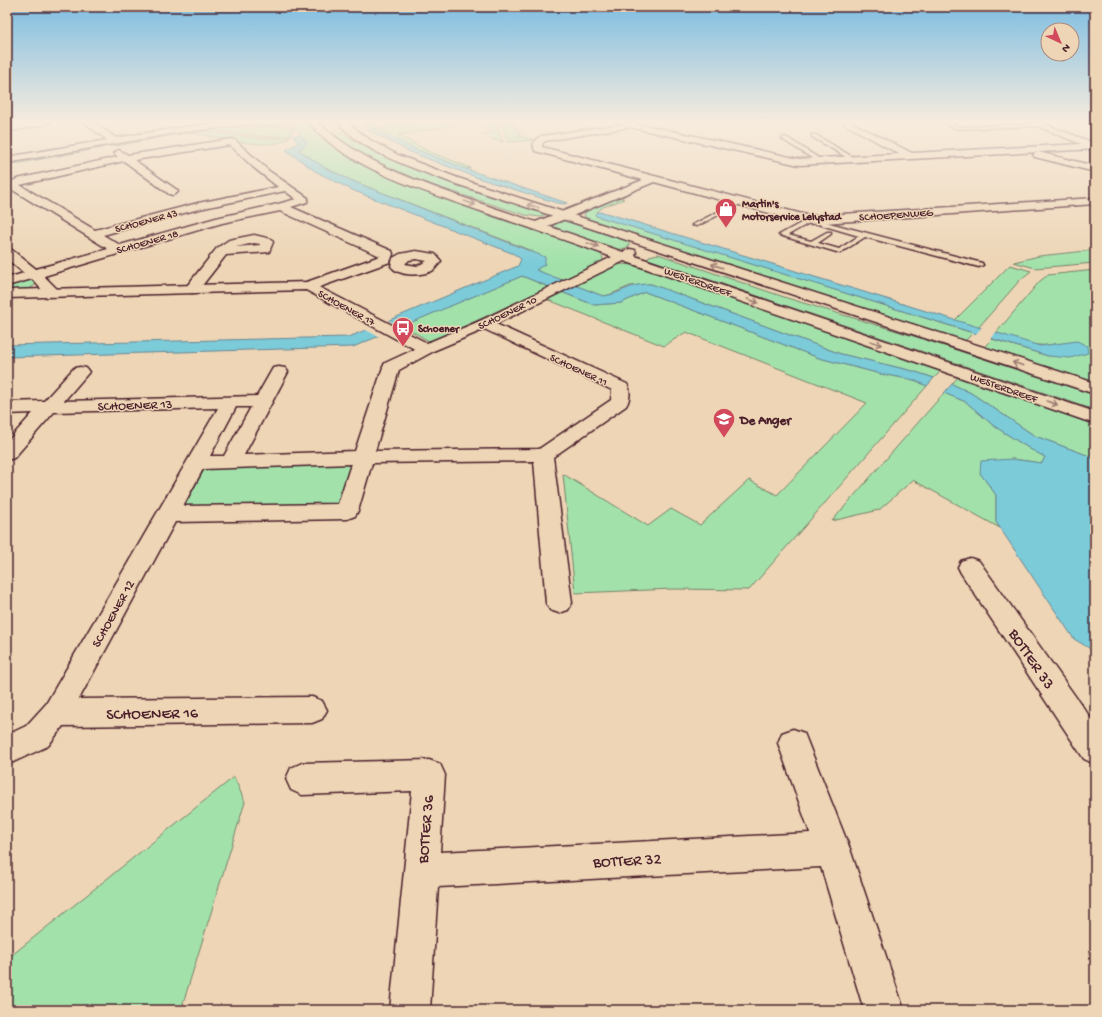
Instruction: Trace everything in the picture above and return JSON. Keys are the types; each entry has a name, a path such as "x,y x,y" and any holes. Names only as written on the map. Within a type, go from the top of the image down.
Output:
{"street":[{"name":"SCHOENER 43","path":"70,169 17,182 12,185 117,249"},
{"path":"126,172 139,169"},
{"path":"142,169 173,192"},
{"path":"263,169 286,188 303,198 303,200 281,206"},
{"name":"WESTERDREEF","path":"383,169 537,226 1095,418"},
{"name":"WESTERDREEF","path":"428,169 454,180 562,216 1095,389"},
{"name":"SCHOEPENWEG","path":"617,169 810,220 1095,201"},
{"path":"537,226 654,179"},
{"name":"SCHOENER 43","path":"94,234 198,206 286,188"},
{"path":"14,197 44,190"},
{"path":"198,206 220,220"},
{"name":"SCHOENER 18","path":"7,282 220,220 281,206 388,254 391,260 309,286"},
{"name":"SCHOENER 18","path":"261,211 276,216 306,218"},
{"name":"SCHOENER 10","path":"167,514 347,511 392,367 426,349 485,324 570,281 650,244"},
{"path":"192,289 222,251"},
{"path":"7,253 34,274 54,293"},
{"name":"SCHOENER 17","path":"7,294 309,286 376,324 426,349"},
{"name":"SCHOENER 11","path":"485,324 621,388 620,402 543,455"},
{"path":"7,454 80,372"},
{"path":"232,462 279,372"},
{"name":"SCHOENER 13","path":"7,408 264,401"},
{"name":"SCHOENER 12","path":"56,713 230,402"},
{"path":"196,463 364,457 543,455 559,603"},
{"name":"BOTTER 33","path":"970,567 1095,748"},
{"name":"SCHOENER 16","path":"56,713 312,710"},
{"path":"7,750 37,736 56,713"},
{"path":"793,743 833,849 884,1010"},
{"name":"BOTTER 36","path":"302,778 428,775 410,1010"},
{"name":"BOTTER 32","path":"421,870 833,849"}],"lane":[{"path":"695,225 741,202"},
{"path":"864,235 840,250 782,234 810,220 979,265"},
{"path":"813,243 829,233"}],"green space":[{"path":"328,169 372,169 414,188 600,252 604,261 562,280 535,270 545,264 532,251 355,182"},
{"path":"392,169 416,169 543,212 545,215 540,217 525,215 413,179"},
{"path":"621,195 626,195 621,198 624,199 603,207 595,214 973,333 965,341 637,236 586,218 584,215 586,211"},
{"path":"562,220 627,241 629,243 629,247 618,250 553,226 555,223"},
{"path":"1095,250 1095,263 1035,268 1014,262 1039,256"},
{"path":"658,254 787,298 910,335 1095,395 1095,410 648,259 649,256"},
{"path":"617,264 637,265 941,371 934,378 913,371 841,354 651,284 630,286 603,296 574,285"},
{"path":"1010,265 1031,271 1020,280 978,328 954,321"},
{"path":"1095,270 1095,384 983,348 992,339 1048,356 1057,343 1049,345 1034,344 1019,341 996,333 1040,281 1048,275"},
{"path":"522,276 548,287 431,342 402,326"},
{"path":"28,278 36,284 27,291 7,291 7,285"},
{"path":"561,292 594,305 621,303 645,292 819,358 881,374 914,380 927,386 749,590 673,589 575,593 563,474 648,526 671,509 700,525 749,480 777,495 867,403 686,332 664,346 546,299"},
{"path":"958,377 1095,425 1095,458 1035,436 971,393 952,384"},
{"path":"944,393 966,402 994,426 1045,457 1042,463 1012,459 980,473 996,495 996,522 1000,528 913,480 879,510 832,521"},
{"path":"356,464 343,506 184,507 204,470 227,467"},
{"path":"234,777 245,802 181,1010 7,1010 7,959"}],"water":[{"path":"313,169 328,169 355,182 545,257 545,264 536,270 603,296 610,295 637,285 651,284 841,354 913,371 934,378 927,386 914,380 881,374 819,358 645,292 621,303 594,305 522,276 353,347 7,357 7,345 349,337 518,266 521,259 514,254 352,190"},
{"path":"456,169 467,169 567,203 557,203"},
{"path":"597,212 606,213 1040,346 1077,341 1087,346 1088,353 1070,358 1048,356 596,216 595,214"},
{"path":"952,384 971,393 1035,436 1095,458 1095,656 1089,648 1074,639 996,522 996,495 980,473 981,461 1012,459 1042,463 1045,457 994,426 966,402 944,393"}],"pier":[{"path":"386,319 403,328 381,338 364,329"},
{"path":"982,327 997,331 989,340 975,335"}],"place":[{"name":"Martin's Motorservice Lelystad","path":"726,228"},
{"name":"Schoener","path":"403,348"},
{"name":"De Anger","path":"724,438"}]}
